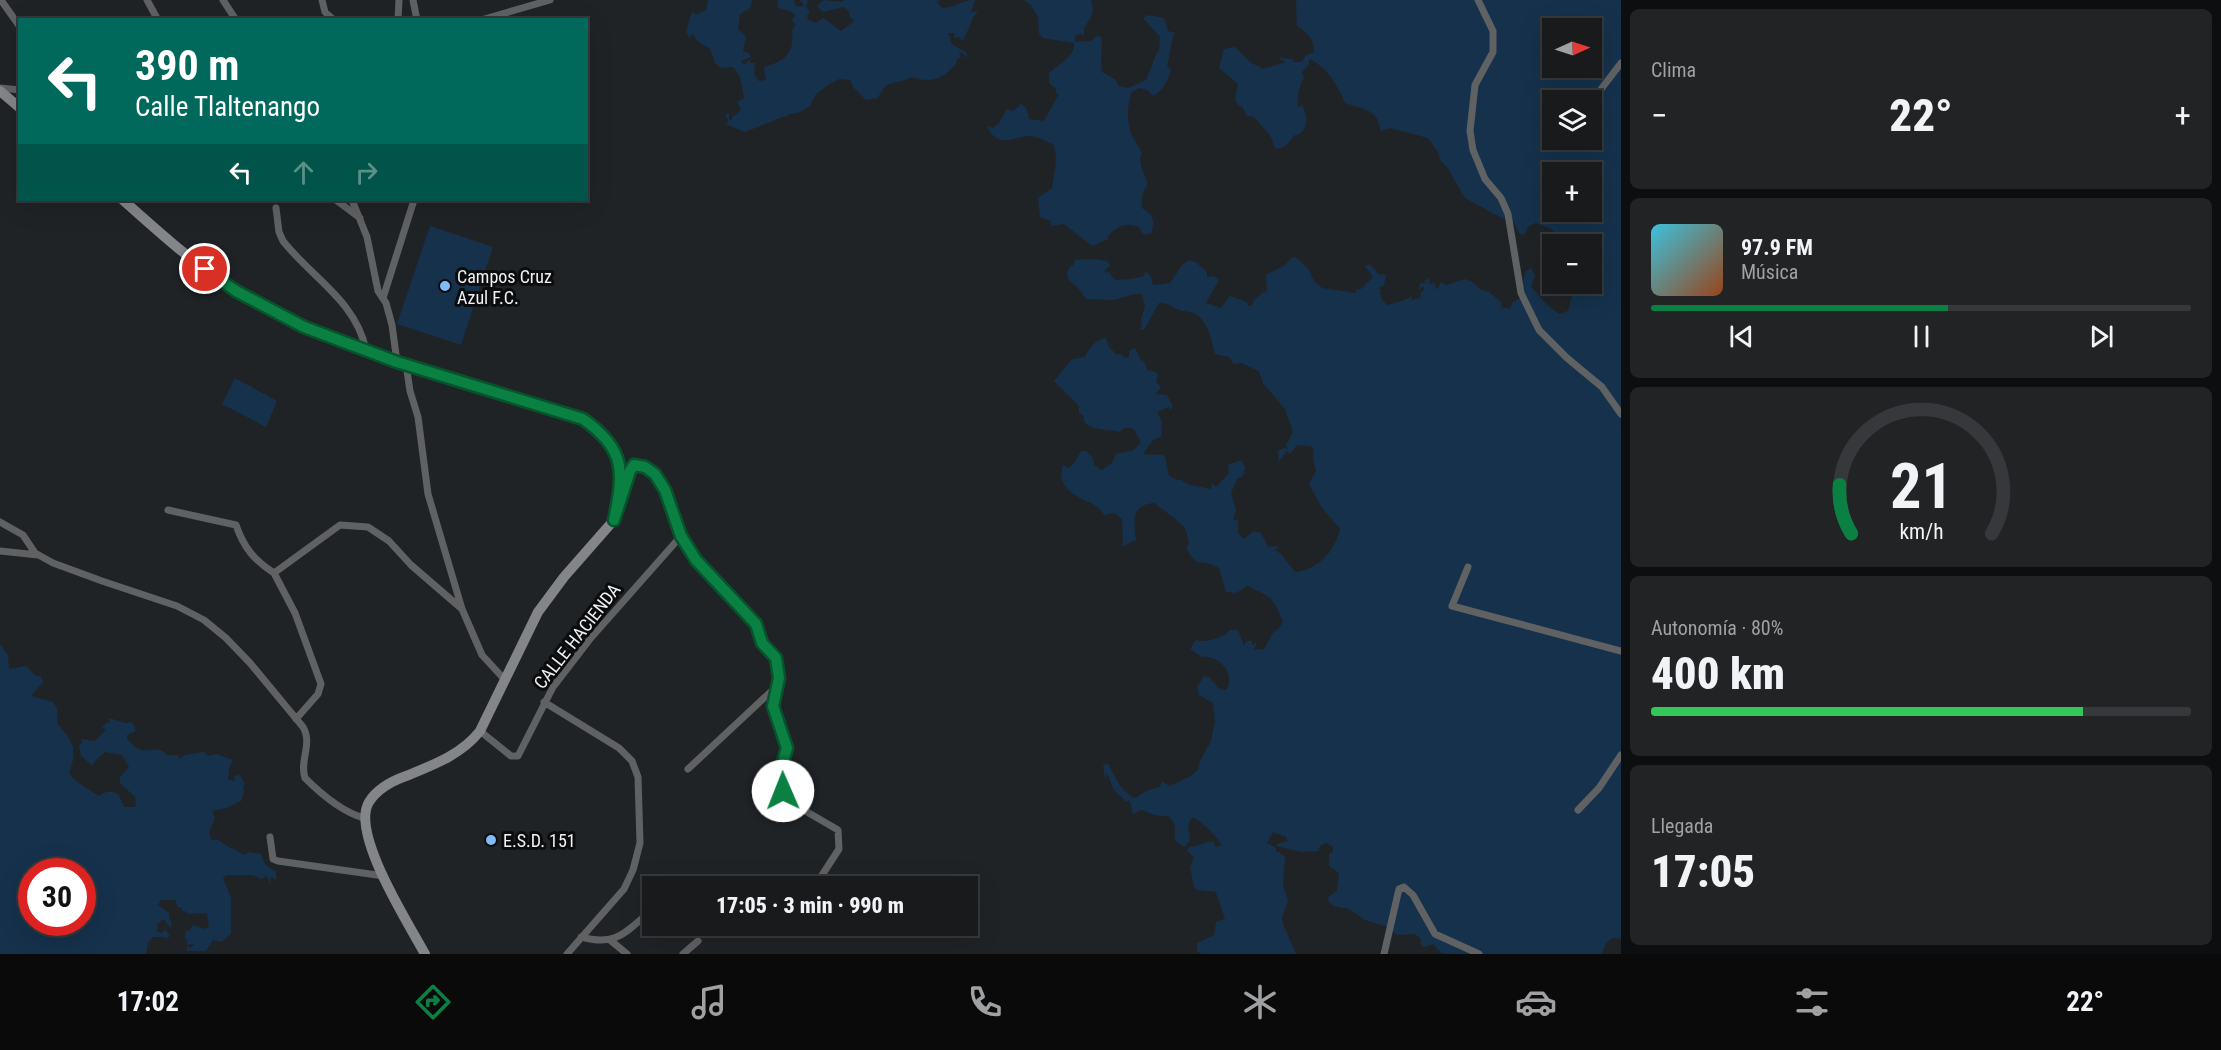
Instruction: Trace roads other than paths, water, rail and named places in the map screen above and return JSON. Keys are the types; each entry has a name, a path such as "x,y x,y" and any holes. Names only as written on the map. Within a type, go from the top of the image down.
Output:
{"main road":[{"path":"0,90 18,106"},
{"path":"124,201 189,258 236,291 304,327 402,363 583,419 600,431 614,450 620,466 622,483 614,520 564,577 538,612 480,731 466,746 451,756 393,781 378,791 368,803 364,818 365,831 384,876 425,954"}],"street":[{"path":"1,0 18,24"},
{"path":"147,0 157,18"},
{"path":"223,0 235,18"},
{"path":"322,0 325,12 332,18"},
{"path":"398,18 399,0"},
{"path":"413,0 417,18"},
{"path":"488,18 550,0"},
{"path":"1478,0 1493,31 1493,52 1475,86 1470,131 1473,150 1485,179 1501,198 1508,214 1521,293 1539,330 1567,358 1602,387 1621,414"},
{"path":"1600,90 1621,63"},
{"path":"0,90 18,90"},
{"path":"337,201 361,219"},
{"path":"352,201 361,219 378,291 383,298 392,325 418,417 428,494 462,609 482,655 505,680"},
{"path":"383,298 414,201"},
{"path":"276,208 279,232 283,241 352,314 363,335 366,350"},
{"path":"614,520 634,465 645,467 655,474 665,490 681,536 696,560 756,624 762,643 776,658 779,678 773,706 787,748 780,772 783,791 802,809 838,830 839,849 821,876"},
{"path":"168,510 236,525 241,540 256,561 274,573 295,613 321,684 318,694 296,719"},
{"path":"0,522 23,534 35,553 40,556 70,570 177,606 204,620 226,638 250,663 308,736 303,767 305,778 335,803 355,816 364,818"},
{"path":"274,573 340,525 368,527 389,541 411,565 462,609"},
{"name":"CALLE HACIENDA","path":"480,731 512,756 518,756 553,687 590,639 681,536"},
{"path":"0,551 40,556"},
{"path":"1468,567 1452,606 1621,651"},
{"path":"687,769 777,685"},
{"path":"544,702 626,754 636,768 639,790 640,843 633,870 624,889 567,954"},
{"path":"1578,810 1599,788 1621,755"},
{"path":"270,837 273,859 278,861 384,876"},
{"path":"1384,954 1399,889 1404,887 1413,895 1435,933 1477,952"},
{"path":"581,937 598,942 619,938 642,918"},
{"path":"610,940 627,954"},
{"path":"683,954 698,941"}],"place":[{"name":"Campos Cruz Azul F.C.","path":"445,286"},
{"name":"E.S.D. 151","path":"491,840"}]}
